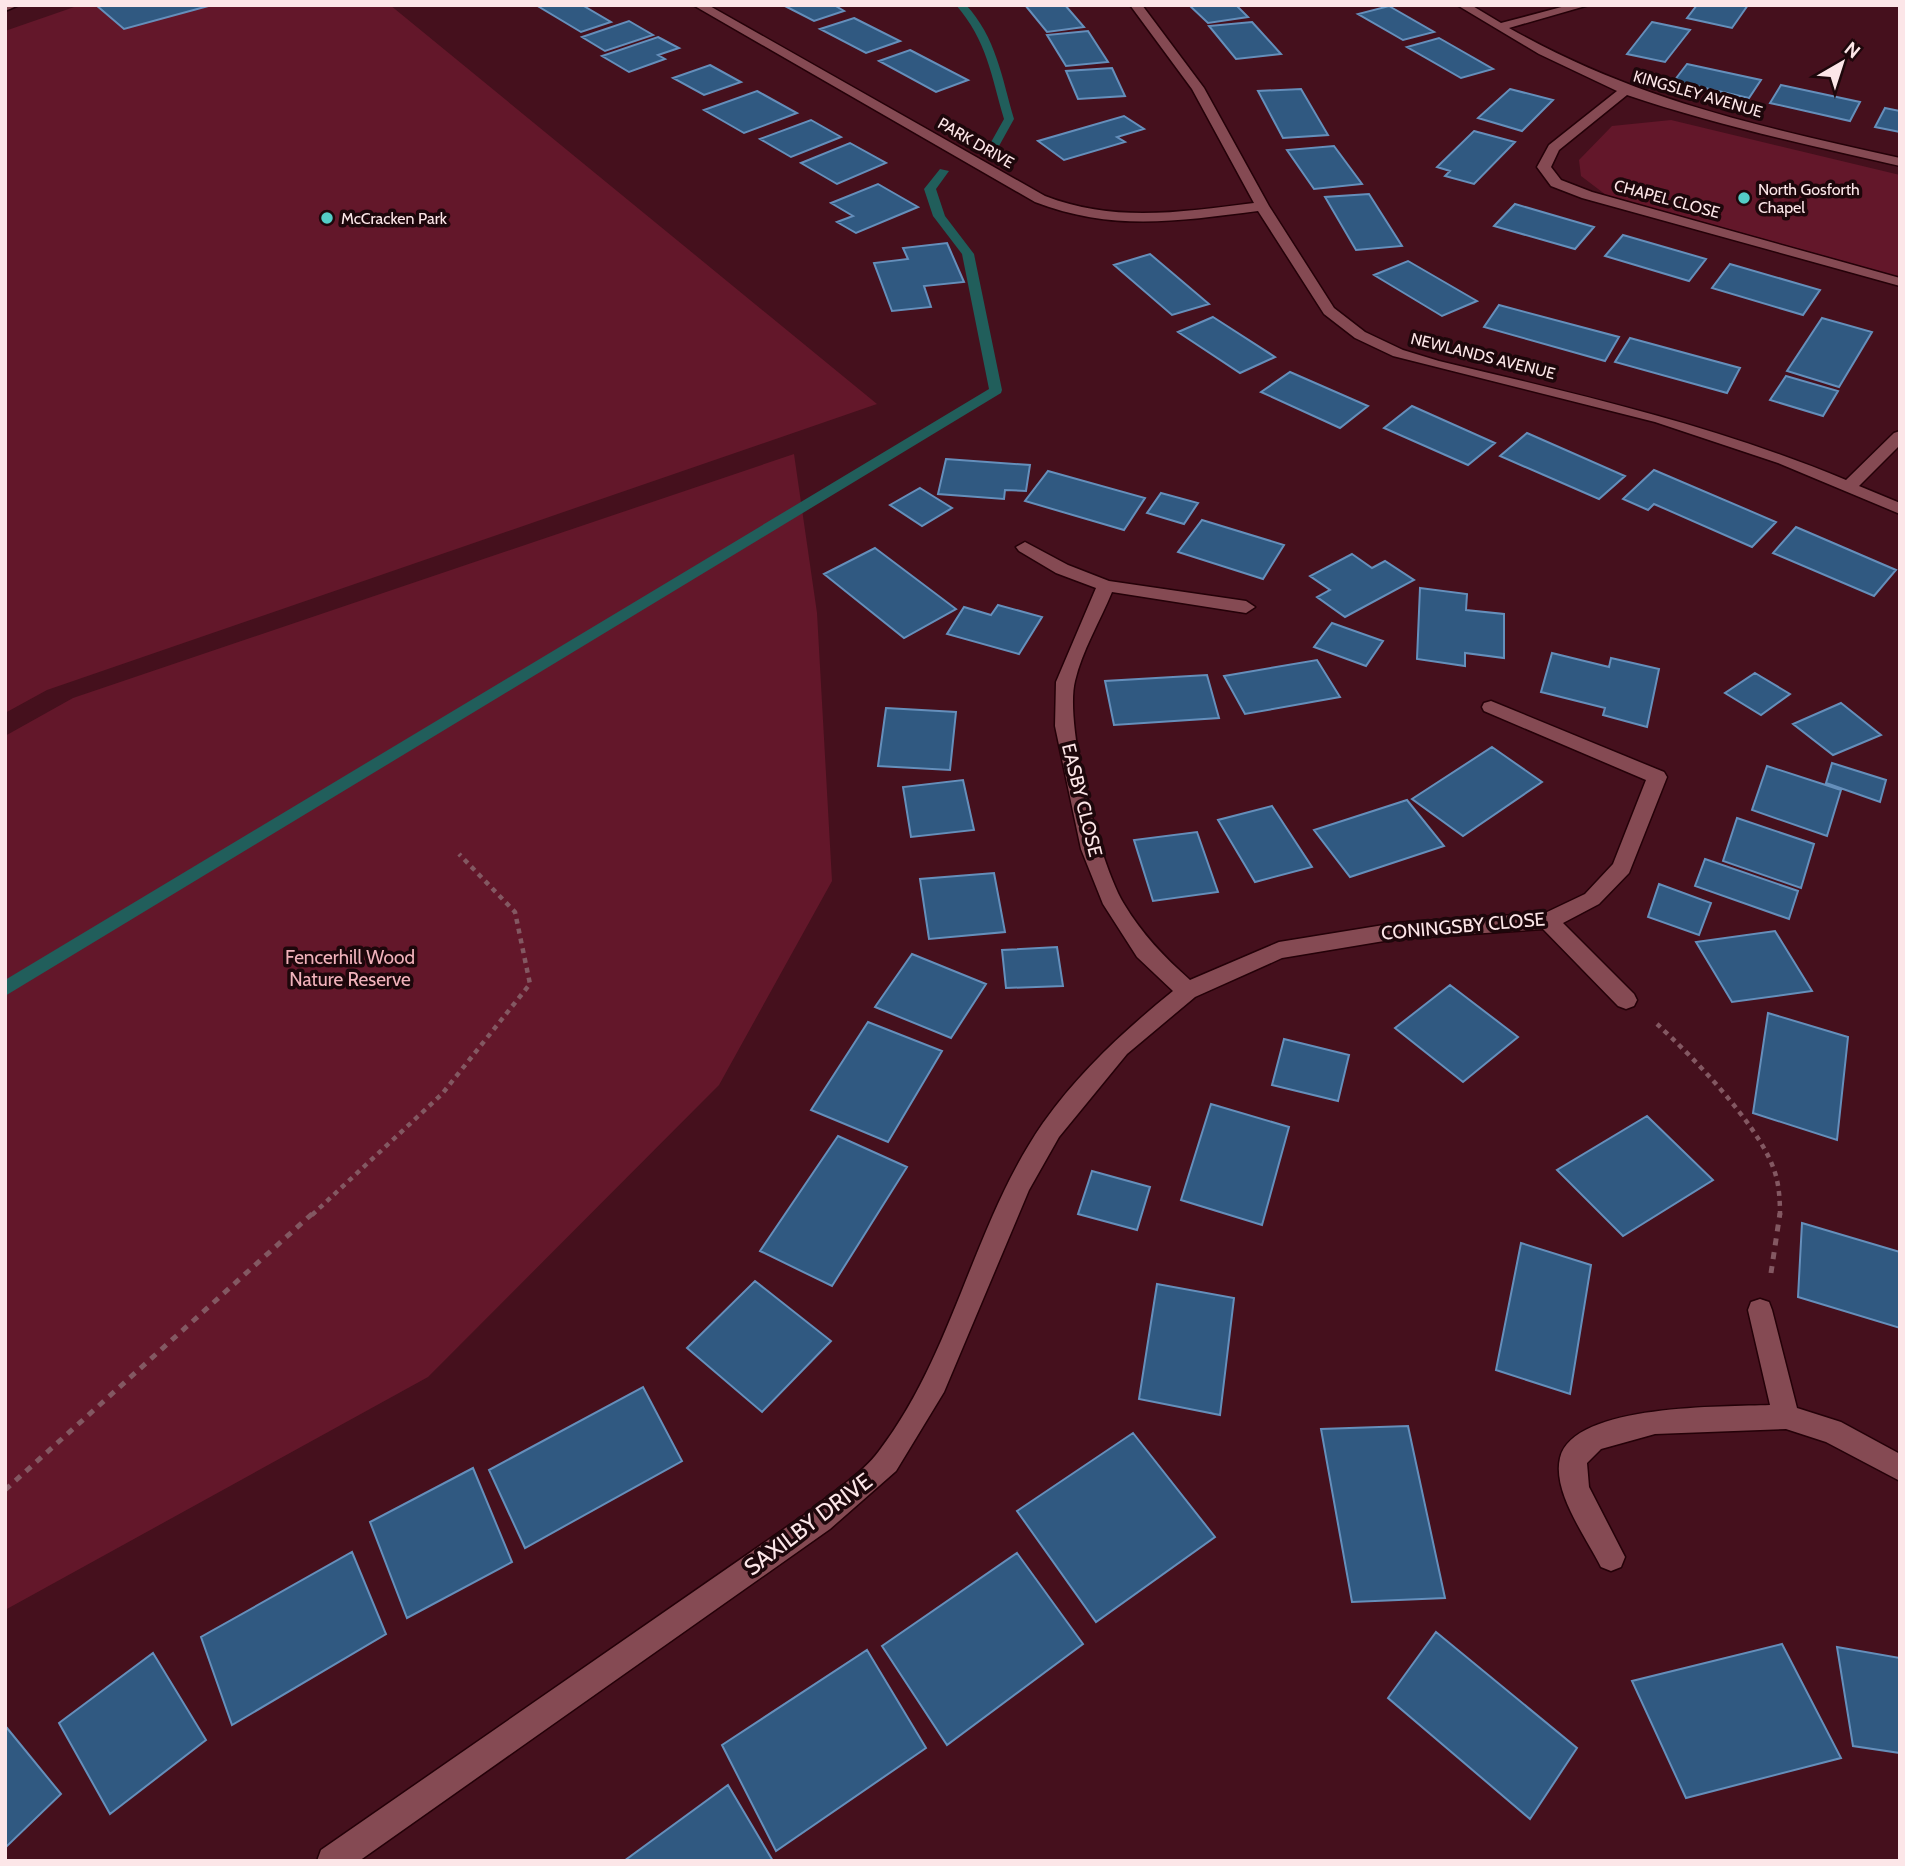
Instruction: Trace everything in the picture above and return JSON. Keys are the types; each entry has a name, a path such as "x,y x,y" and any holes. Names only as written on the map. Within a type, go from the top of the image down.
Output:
{"street":[{"path":"5,8 13,5"},
{"name":"PARK DRIVE","path":"699,5 1040,199 1070,213 1104,219 1142,219 1262,206"},
{"name":"NEWLANDS AVENUE","path":"1136,5 1198,88 1262,206 1329,311 1360,335 1398,353 1434,364 1660,419 1784,460 1900,509"},
{"name":"KINGSLEY AVENUE","path":"1463,5 1574,67 1625,90 1694,113 1900,162"},
{"path":"1499,27 1579,6"},
{"name":"CHAPEL CLOSE","path":"1625,90 1554,148 1544,167 1556,183 1587,195 1900,282"},
{"path":"1848,487 1900,436"},
{"path":"1025,547 1062,569 1106,586 1246,607"},
{"name":"EASBY CLOSE","path":"1106,586 1065,682 1064,726 1091,849 1113,904 1144,951 1187,991"},
{"name":"CONINGSBY CLOSE","path":"1187,991 1279,950 1396,931 1548,920 1592,900 1622,868 1657,777 1491,708"},
{"path":"1548,920 1626,1000"},
{"name":"SAXILBY DRIVE","path":"332,1861 820,1520 887,1462 934,1384 1019,1186 1051,1130 1119,1048 1187,991"},
{"path":"1760,1310 1786,1417"},
{"path":"1611,1557 1576,1489 1573,1459 1593,1438 1655,1422 1786,1417 1832,1432 1900,1468"}],"path":[{"path":"5,1490 232,1289 442,1094 530,984 515,912 459,854"},
{"path":"1626,1000 1660,1027 1689,1057 1750,1129 1773,1166 1780,1208 1776,1249 1760,1310"}],"green space":[{"name":"McCracken Park","path":"80,5 390,5 877,404 47,690 5,713 5,31"},
{"path":"1671,120 1900,175 1900,277 1606,195 1581,176 1579,160 1612,126"},
{"name":"Fencerhill Wood Nature Reserve","path":"794,454 817,613 832,881 719,1085 428,1377 5,1610 5,736 73,698"}],"building":[{"path":"96,5 212,5 124,29"},
{"path":"536,5 582,5 611,22 581,32"},
{"path":"783,5 834,5 844,11 814,21"},
{"path":"1025,5 1065,5 1084,27 1047,32"},
{"path":"1189,5 1236,5 1248,17 1208,23"},
{"path":"1697,5 1748,5 1732,28 1687,18"},
{"path":"1389,6 1434,32 1403,40 1358,14"},
{"path":"854,18 900,41 866,53 820,29"},
{"path":"629,21 653,35 605,51 582,37"},
{"path":"1252,22 1281,54 1236,59 1209,26"},
{"path":"1652,22 1690,30 1665,62 1627,54"},
{"path":"1088,31 1108,62 1066,66 1047,35"},
{"path":"658,37 679,48 658,55 665,59 629,72 602,56"},
{"path":"1439,38 1493,69 1461,78 1407,47"},
{"path":"910,50 968,80 936,92 879,61"},
{"path":"1687,64 1761,80 1749,98 1674,81"},
{"path":"710,65 741,82 704,95 673,78"},
{"path":"1112,68 1125,96 1078,99 1066,71"},
{"path":"1781,85 1860,102 1850,121 1770,103"},
{"path":"1301,89 1328,135 1283,138 1258,91"},
{"path":"1510,89 1553,100 1522,131 1478,118"},
{"path":"757,91 797,113 744,133 704,110"},
{"path":"1885,108 1900,111 1900,132 1875,127"},
{"path":"1124,116 1144,129 1117,137 1125,142 1064,160 1038,141"},
{"path":"811,120 841,137 791,157 760,139"},
{"path":"1474,131 1515,142 1474,184 1445,176 1450,171 1437,167"},
{"path":"850,143 886,163 837,184 801,163"},
{"path":"1334,146 1362,184 1314,189 1287,150"},
{"path":"878,184 918,207 856,233 837,222 853,216 831,203"},
{"path":"1369,194 1402,246 1356,250 1325,197"},
{"path":"1515,204 1594,227 1575,249 1494,226"},
{"path":"1623,235 1706,259 1689,281 1605,256"},
{"path":"947,243 964,282 924,286 931,307 892,311 874,263 908,259 903,248"},
{"path":"1150,254 1209,304 1172,315 1114,265"},
{"path":"1408,261 1477,301 1442,316 1374,275"},
{"path":"1730,264 1820,290 1803,315 1712,288"},
{"path":"1499,305 1619,337 1605,361 1484,327"},
{"path":"1213,317 1275,357 1240,373 1178,332"},
{"path":"1822,318 1872,332 1839,387 1787,371"},
{"path":"1630,338 1740,368 1727,393 1615,362"},
{"path":"1290,372 1368,406 1340,428 1261,392"},
{"path":"1786,376 1838,391 1823,416 1770,400"},
{"path":"1412,406 1495,443 1468,465 1384,428"},
{"path":"1527,433 1625,476 1599,499 1500,456"},
{"path":"946,459 1030,465 1026,491 1005,490 1004,499 938,494"},
{"path":"1654,470 1776,522 1752,547 1654,504 1648,510 1623,499"},
{"path":"1048,471 1145,498 1124,530 1025,501"},
{"path":"920,488 952,508 922,526 890,505"},
{"path":"1161,493 1198,503 1184,524 1147,513"},
{"path":"1202,520 1284,545 1263,579 1178,552"},
{"path":"1796,527 1896,570 1874,596 1773,553"},
{"path":"875,548 956,609 904,638 824,574"},
{"path":"1352,554 1372,568 1385,561 1414,580 1345,617 1317,597 1330,590 1310,576"},
{"path":"1420,588 1467,594 1466,610 1504,614 1504,658 1465,653 1465,666 1417,659"},
{"path":"998,605 1042,617 1019,654 947,634 964,607 991,615"},
{"path":"1332,623 1383,641 1366,666 1314,647"},
{"path":"1552,653 1609,667 1611,658 1659,669 1647,727 1603,715 1605,708 1541,692"},
{"path":"1317,660 1340,697 1245,714 1224,676"},
{"path":"1755,673 1790,694 1761,715 1725,693"},
{"path":"1207,675 1219,718 1114,725 1105,681"},
{"path":"1841,703 1881,735 1833,755 1793,724"},
{"path":"886,708 956,712 950,770 878,766"},
{"path":"1492,747 1542,782 1463,836 1412,799"},
{"path":"1832,763 1886,780 1880,802 1826,783"},
{"path":"1767,766 1841,790 1827,836 1752,810"},
{"path":"963,780 974,830 911,837 903,787"},
{"path":"1407,800 1444,846 1350,877 1314,830"},
{"path":"1272,806 1312,867 1255,882 1218,820"},
{"path":"1737,818 1814,844 1801,888 1723,861"},
{"path":"1197,832 1218,892 1153,901 1134,840"},
{"path":"1705,859 1798,891 1789,919 1695,886"},
{"path":"994,873 1005,932 929,939 920,879"},
{"path":"1659,884 1711,903 1699,935 1648,917"},
{"path":"1775,931 1812,991 1732,1002 1696,942"},
{"path":"1057,947 1063,986 1006,988 1002,950"},
{"path":"912,954 986,984 951,1038 875,1007"},
{"path":"1450,985 1518,1037 1463,1082 1395,1028"},
{"path":"1768,1013 1848,1037 1837,1140 1753,1113"},
{"path":"868,1022 942,1051 888,1142 811,1110"},
{"path":"1284,1039 1349,1055 1338,1101 1272,1085"},
{"path":"1211,1104 1289,1127 1262,1225 1181,1200"},
{"path":"1647,1116 1713,1180 1623,1236 1557,1170"},
{"path":"838,1136 907,1167 832,1286 760,1251"},
{"path":"1092,1171 1150,1187 1137,1230 1078,1214"},
{"path":"1802,1223 1900,1252 1900,1328 1798,1297"},
{"path":"1521,1243 1591,1265 1570,1394 1496,1370"},
{"path":"755,1281 831,1341 762,1412 687,1348"},
{"path":"1157,1284 1234,1298 1220,1415 1139,1399"},
{"path":"643,1387 682,1461 525,1548 489,1470"},
{"path":"1408,1426 1445,1598 1352,1602 1321,1429"},
{"path":"1133,1433 1215,1537 1096,1622 1017,1511"},
{"path":"473,1468 512,1562 407,1618 370,1522"},
{"path":"352,1552 386,1634 232,1725 201,1637"},
{"path":"1017,1553 1083,1644 947,1745 882,1646"},
{"path":"1436,1632 1577,1748 1530,1819 1388,1698"},
{"path":"1782,1644 1841,1758 1686,1798 1632,1681"},
{"path":"1837,1647 1900,1658 1900,1753 1853,1746"},
{"path":"867,1650 926,1748 776,1851 722,1745"},
{"path":"153,1653 206,1740 110,1814 59,1723"},
{"path":"7,1728 61,1794 5,1848 5,1730"},
{"path":"728,1785 773,1861 624,1861"}],"waterway":[{"path":"961,5 981,30 987,43 1009,119 995,144"},
{"path":"5,989 996,390 968,254 939,216 930,189 944,171"}],"place":[{"name":"North Gosforth Chapel","path":"1744,198"},
{"name":"McCracken Park","path":"327,218"}]}
